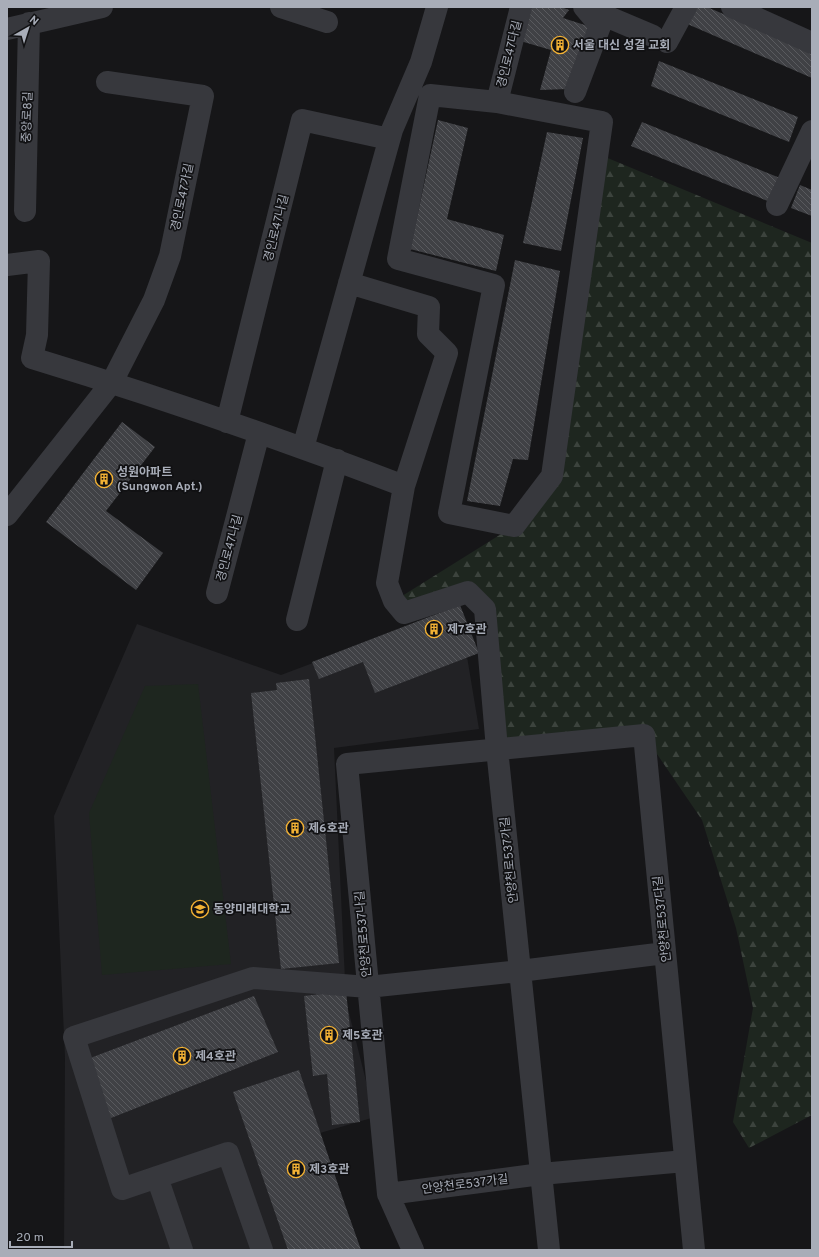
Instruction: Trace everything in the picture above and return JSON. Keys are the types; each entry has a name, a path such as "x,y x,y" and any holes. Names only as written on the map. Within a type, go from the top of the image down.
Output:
{"street":[{"path":"7,28 102,7"},
{"path":"281,7 327,22"},
{"path":"303,448 389,139 421,62 437,7"},
{"name":"경인로47다길","path":"497,102 520,7"},
{"path":"584,7 660,39 686,7"},
{"path":"576,92 600,26 584,7"},
{"path":"732,7 812,43"},
{"name":"중앙로8길","path":"25,211 29,23"},
{"name":"경인로47가길","path":"7,515 112,382 154,300 170,256 203,96 107,82"},
{"path":"430,95 497,102 602,122 552,476 514,526 448,513 494,285 398,259 430,95"},
{"name":"경인로47나길","path":"227,422 302,120 389,139"},
{"path":"777,205 812,131"},
{"path":"7,265 39,261 37,335 32,358 112,382 337,460 404,486 447,353 428,334 429,306 349,283"},
{"name":"경인로47나길","path":"217,593 259,433"},
{"path":"297,620 337,460"},
{"name":"안양천로537가길","path":"404,486 387,583 394,601 404,613 468,592 485,609 497,748 549,1250"},
{"name":"안양천로537다길","path":"497,748 644,735 694,1250"},
{"name":"안양천로537나길","path":"413,1250 388,1194 347,764 497,748"},
{"path":"262,1250 228,1153 122,1189 74,1037 253,978 368,987 665,953"},
{"name":"안양천로537가길","path":"388,1194 541,1174 685,1162"},
{"path":"157,1177 182,1250"}],"shaded area":[{"name":"동양미래대학교","path":"459,608 479,729 334,748 346,1001 375,1117 320,1133 361,1250 64,1250 65,1057 54,816 137,624 281,675"}],"green space":[{"path":"598,154 812,243 812,1115 749,1148 733,1122 753,1008 736,928 702,820 644,735 497,748 485,609 468,592 404,613 394,601 514,526 551,476"},
{"path":"198,684 231,964 102,975 89,813 145,686"}],"building":[{"name":"서울 대신 성결 교회","path":"528,7 561,7 569,10 563,18 594,28 569,89 540,90 551,50 517,40"},
{"path":"692,7 707,7 812,52 812,78 685,23"},
{"path":"659,61 798,117 789,142 651,86"},
{"path":"438,120 468,128 447,219 504,235 496,271 410,249"},
{"path":"642,122 780,178 770,202 631,146"},
{"path":"547,132 583,138 561,251 523,243"},
{"path":"800,185 812,190 812,216 791,208"},
{"path":"515,260 560,271 528,460 513,459 500,506 467,501"},
{"name":"성원아파트 (Sungwon Apt.)","path":"122,422 155,447 106,511 163,553 136,590 46,522"},
{"name":"제7호관","path":"460,605 479,653 375,693 363,662 319,679 312,662"},
{"name":"제6호관","path":"309,679 339,963 281,969 251,693 277,690 276,683"},
{"name":"제5호관","path":"346,991 360,1122 332,1125 327,1074 313,1076 304,996"},
{"name":"제4호관","path":"254,996 278,1052 106,1120 85,1060"},
{"name":"제3호관","path":"299,1070 361,1250 288,1250 233,1092"}],"place":[{"name":"서울 대신 성결 교회","path":"560,45"},
{"name":"성원아파트 (Sungwon Apt.)","path":"104,479"},
{"name":"제7호관","path":"434,629"},
{"name":"제6호관","path":"295,828"},
{"name":"동양미래대학교","path":"200,909"},
{"name":"제5호관","path":"329,1035"},
{"name":"제4호관","path":"182,1056"},
{"name":"제3호관","path":"296,1169"}]}
